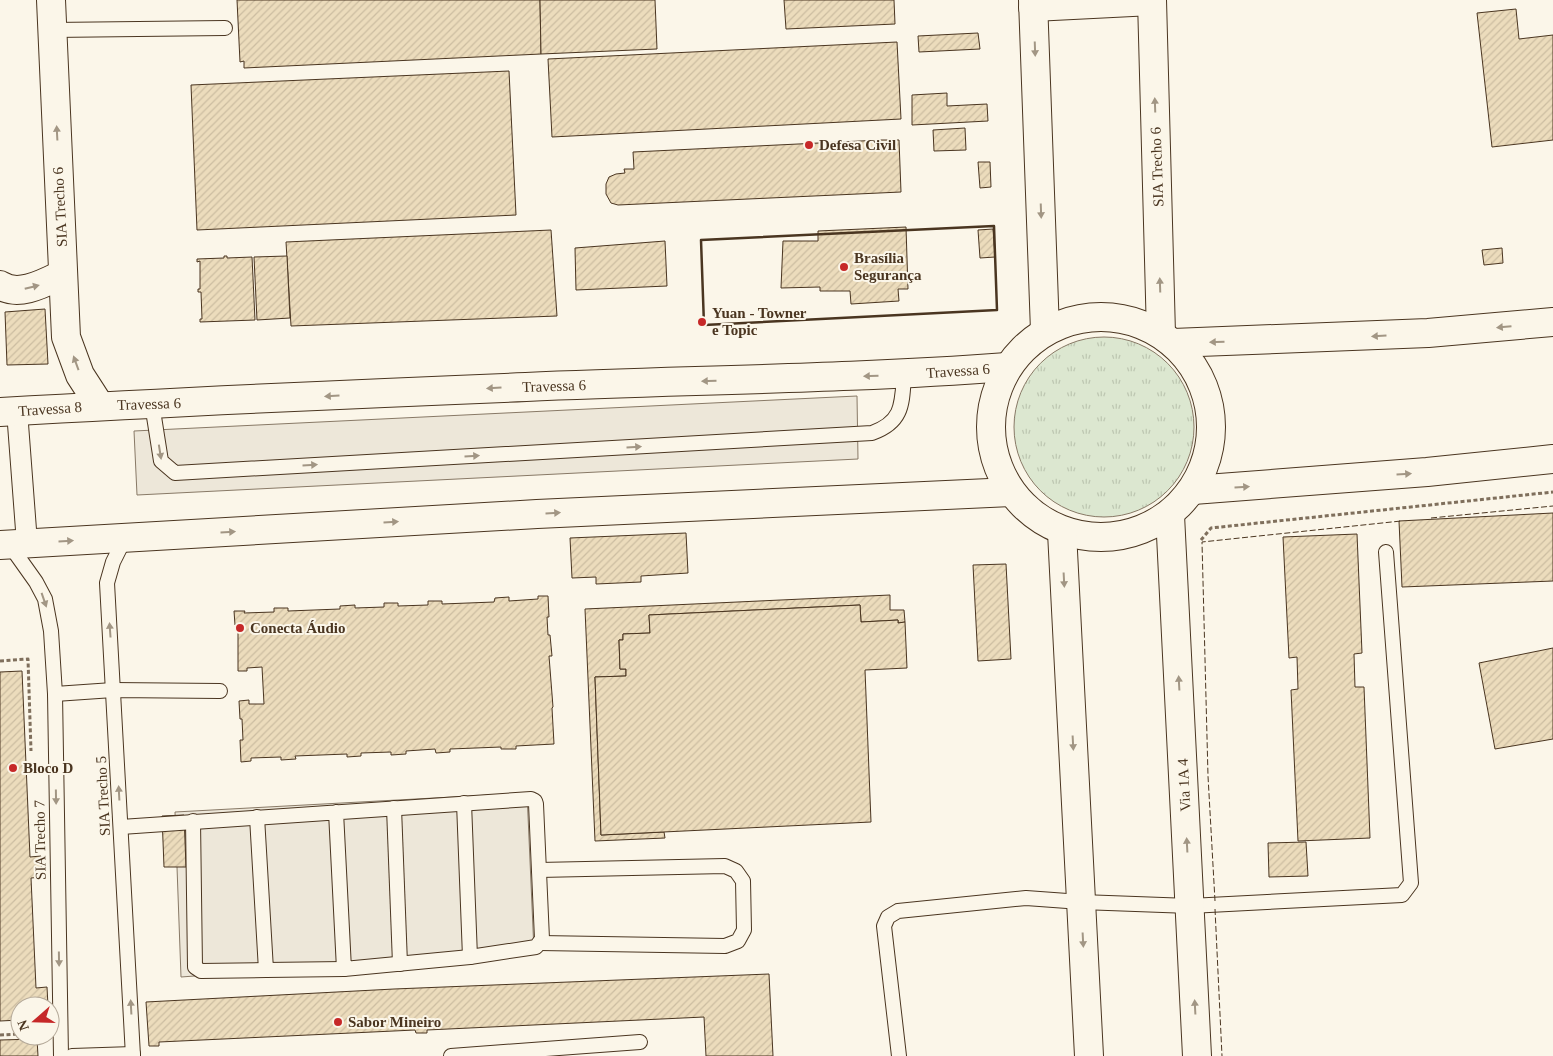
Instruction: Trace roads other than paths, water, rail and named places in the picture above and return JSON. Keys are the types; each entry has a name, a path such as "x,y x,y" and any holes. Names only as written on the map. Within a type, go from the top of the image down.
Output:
{"main road":[{"name":"SIA Trecho 6","path":"51,0 66,337 80,375 100,406"},
{"name":"SIA Trecho 6","path":"1152,1 1167,338"},
{"path":"1045,331 1033,3 1152,1"},
{"path":"0,285 11,289 29,289 63,274"},
{"path":"1103,316 1134,321 1167,338 1198,375 1211,413 1209,453 1193,490 1170,515 1137,533 1099,539 1062,532 1034,515 1011,492 996,462 990,430 994,397 1007,367 1024,347 1045,331 1073,320 1103,316"},
{"path":"1167,338 1428,334 1553,322"},
{"name":"Travessa 6","path":"100,406 527,386 904,374 1007,367"},
{"name":"Travessa 8","path":"9,412 100,406"},
{"path":"1193,490 1553,460"},
{"path":"12,544 537,514 1011,492"},
{"name":"Via 1A 4","path":"1170,515 1197,1056"},
{"path":"1062,532 1089,1056"}],"street":[{"path":"9,412 12,544"}],"lane":[{"path":"52,30 225,28"},
{"path":"152,404 161,461 175,473 872,434 885,429 896,419 902,403 904,374"},
{"name":"SIA Trecho 5","path":"125,538 113,562 107,583 133,1055"},
{"name":"SIA Trecho 7","path":"12,544 45,599 51,631 55,694 61,1056"},
{"path":"899,1056 884,926 888,917 898,911 1026,898 1190,906 1402,895 1410,883 1386,552"},
{"path":"55,694 114,690 220,691"},
{"path":"121,827 193,821 531,799 535,801 542,939 536,948 400,964 344,969 201,971 195,967 193,821"},
{"path":"464,803 470,957"},
{"path":"394,808 400,964"},
{"path":"336,812 344,969"},
{"path":"257,817 266,970"},
{"path":"539,870 725,866 736,871 743,880 744,930 738,941 725,946 540,943"},
{"path":"451,1056 640,1042"},
{"path":"72,1056 133,1055"}],"place":[{"name":"Defesa Civil","path":"809,145"},
{"name":"Brasília Segurança","path":"844,267"},
{"name":"Yuan - Towner e Topic","path":"702,322"},
{"name":"Conecta Áudio","path":"240,628"},
{"name":"Bloco D","path":"13,768"},
{"name":"Sabor Mineiro","path":"338,1022"}]}
